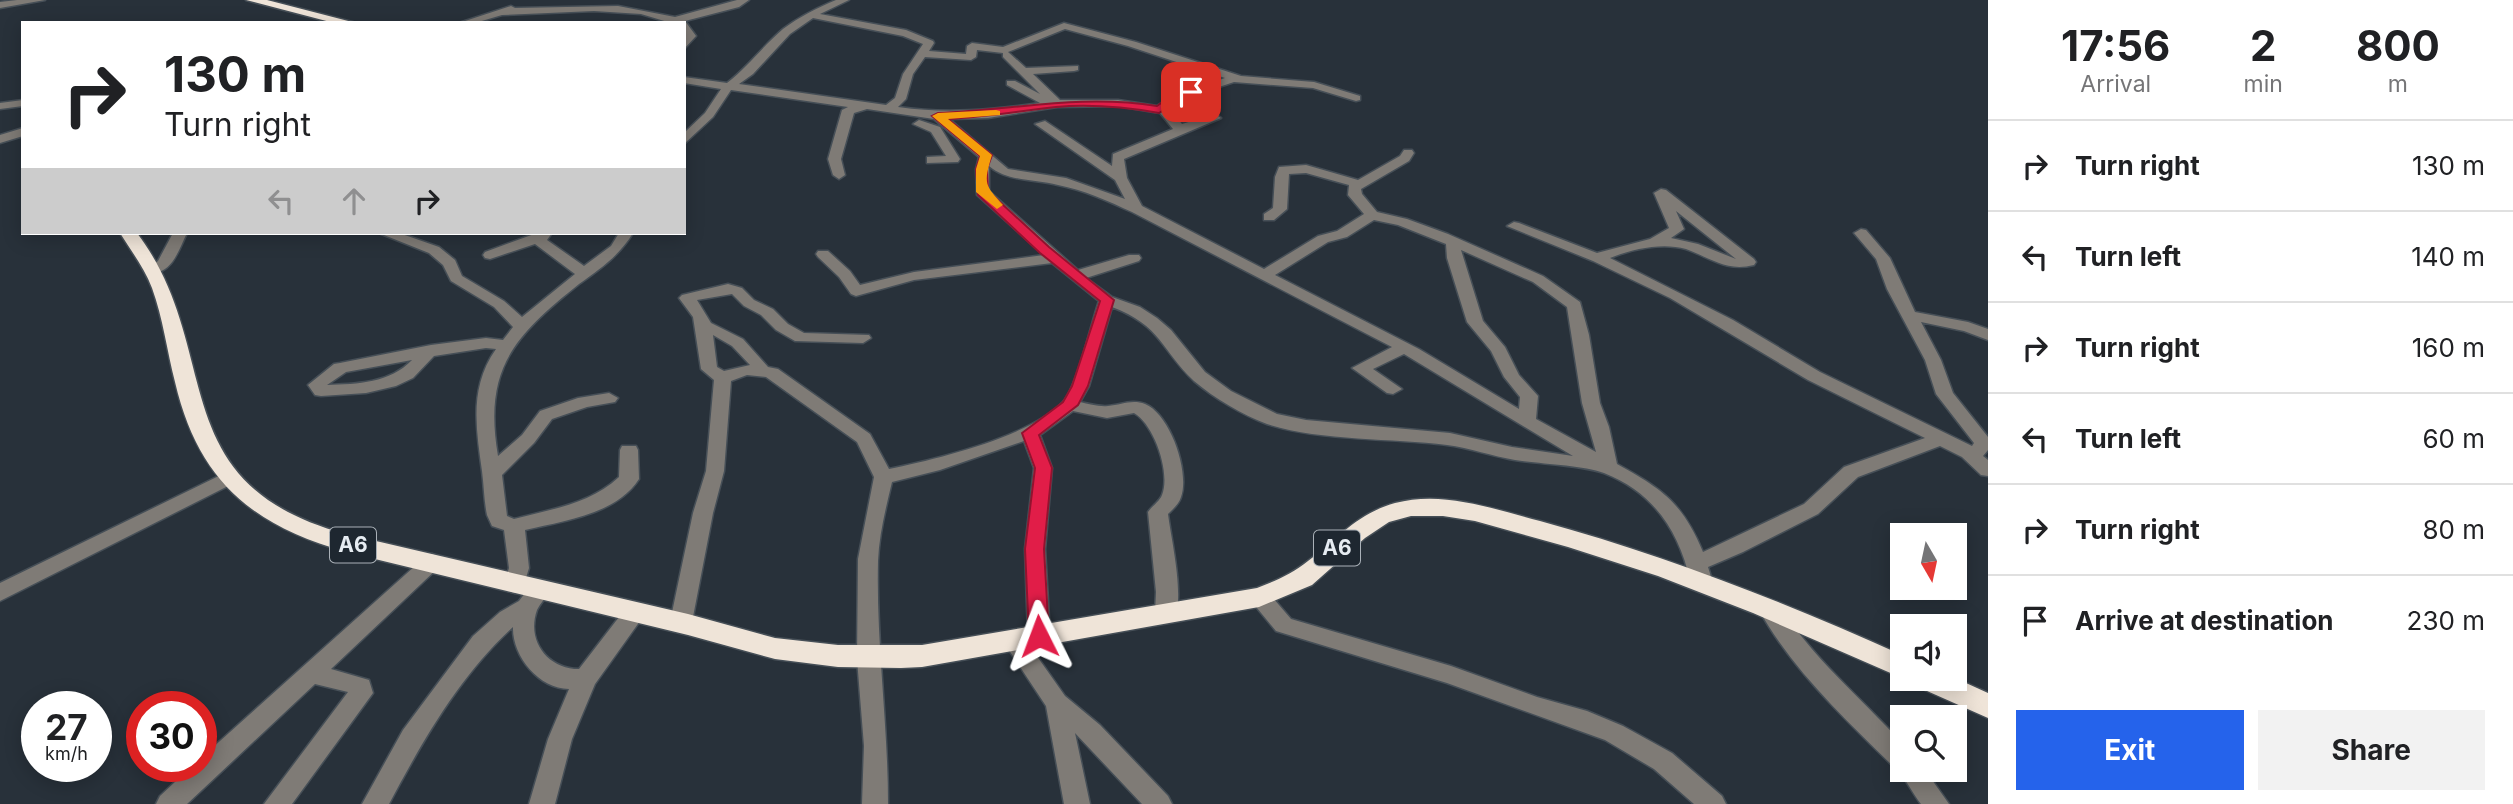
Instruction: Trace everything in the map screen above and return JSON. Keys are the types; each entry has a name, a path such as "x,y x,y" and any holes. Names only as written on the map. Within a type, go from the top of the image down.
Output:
{"highway":[{"path":"257,1 342,21"},
{"name":"A6","path":"129,235 154,269 167,310 186,392 203,436 229,477 274,515 315,534 515,584 533,599 681,622 753,643 868,659 922,656 1259,597 1303,578 1370,521 1395,511 1423,507 1484,516 1699,572 1769,608 1890,662"},
{"path":"1954,691 1988,706"}],"street":[{"path":"0,7 40,0"},
{"path":"471,21 531,0"},
{"path":"502,12 650,9 678,21 736,5 744,0"},
{"path":"686,139 709,115 727,88 749,72 786,32 810,15 844,0"},
{"path":"678,21 728,5"},
{"path":"810,15 917,36 929,43 908,74 900,99 888,109"},
{"path":"922,54 971,57 972,46 1004,50 1064,26 1202,65 1231,74 1240,80"},
{"path":"1007,55 1054,104"},
{"path":"1027,74 1032,69 1074,68"},
{"path":"686,80 938,116 988,114 1054,104 1118,103 1154,110 1162,108 1176,97 1225,80 1314,85 1356,99"},
{"path":"1011,83 1054,104"},
{"path":"0,97 19,98"},
{"path":"0,106 19,98"},
{"path":"839,175 834,160 849,118 848,110 862,107 931,127 940,136 956,165 931,160"},
{"path":"1162,108 1179,129"},
{"path":"938,116 1004,172 1069,183 1137,209 1404,348 1651,491 1667,504 1699,572 1736,547 1811,509 1851,472 1939,440"},
{"path":"1137,209 1120,178 1117,158 1176,133 1179,129 1215,118"},
{"path":"1041,124 1120,178"},
{"path":"906,130 927,131 940,136"},
{"path":"0,138 21,133"},
{"path":"1408,153 1405,158 1354,187 1355,195 1373,215 1402,222 1538,279 1574,305 1591,402 1600,427 1608,467"},
{"path":"986,155 982,169 982,192 1076,276 1107,300 1134,310 1152,321 1199,376 1224,395 1272,419 1306,426 1450,439 1512,453 1608,467"},
{"path":"1269,216 1280,209 1280,177 1284,170 1306,169 1359,184"},
{"path":"1598,258 1611,252 1656,241 1677,229 1657,188 1749,262 1731,264 1691,246 1656,241"},
{"path":"1264,275 1323,239 1342,234 1373,215"},
{"path":"1514,226 1598,258 1709,313 1814,376 1939,440 1980,447"},
{"path":"1861,233 1883,258 1895,289 1934,360 1945,394 1980,447 1988,470"},
{"path":"154,269 164,264 179,235"},
{"path":"392,235 434,250 450,262 456,278 499,304 523,327"},
{"path":"625,235 616,249 523,327 506,345 492,371 484,404 485,444 492,473 494,507 499,521 514,526 610,498 629,479 629,450"},
{"path":"490,255 542,236 547,248 576,266 584,275"},
{"path":"1453,242 1454,258 1475,322 1499,350 1511,377 1529,396 1527,421"},
{"path":"823,254 845,274 856,290 914,275 1056,258"},
{"path":"1076,276 1134,258"},
{"path":"723,378 709,369 701,316 687,298 728,289 737,291 749,303 767,312 782,327 801,338 863,338"},
{"path":"884,477 933,466 1030,433 1070,405 1080,386 1107,300"},
{"path":"1912,316 1968,327 1988,335"},
{"path":"704,326 729,337 757,357 762,370"},
{"path":"431,350 407,374 396,380 332,391 321,391 317,385 340,368 431,350 486,343 506,345"},
{"path":"1393,389 1360,368 1404,348"},
{"path":"681,622 703,513 715,471 720,387 723,378 741,370 772,373 864,438 884,477 874,513 868,559 868,659 876,746 875,804"},
{"path":"492,473 528,439 546,415 584,402 609,398"},
{"path":"1070,405 1097,411 1139,407 1157,424 1166,444 1173,486 1171,498 1158,512 1167,592 1166,613"},
{"path":"1030,433 1043,468 1026,639 1057,703 1077,804"},
{"path":"0,593 229,477"},
{"path":"514,526 519,568 515,584"},
{"path":"169,804 432,562"},
{"path":"1259,597 1284,625 1451,675 1535,707 1587,721 1614,733 1663,761 1713,804"},
{"path":"533,599 523,630 527,649 542,667 563,678 585,679"},
{"path":"375,804 412,737 481,642 533,599"},
{"path":"1769,608 1783,634 1797,651 1890,746"},
{"path":"542,804 560,739 585,679 634,614"},
{"path":"277,804 361,693 361,687 354,684 309,673"},
{"path":"1057,703 1091,732 1160,804"},
{"path":"1919,782 1936,804"}],"slow traffic":[{"path":"996,113 938,116 986,155 982,169 982,192 997,205"}],"route":[{"path":"1039,636 1035,549 1043,468 1030,433 1070,405 1080,386 1107,300 1044,250 982,192 982,169 986,155 938,116 988,114 1057,104 1118,103 1161,110 1176,97 1191,92"}]}
